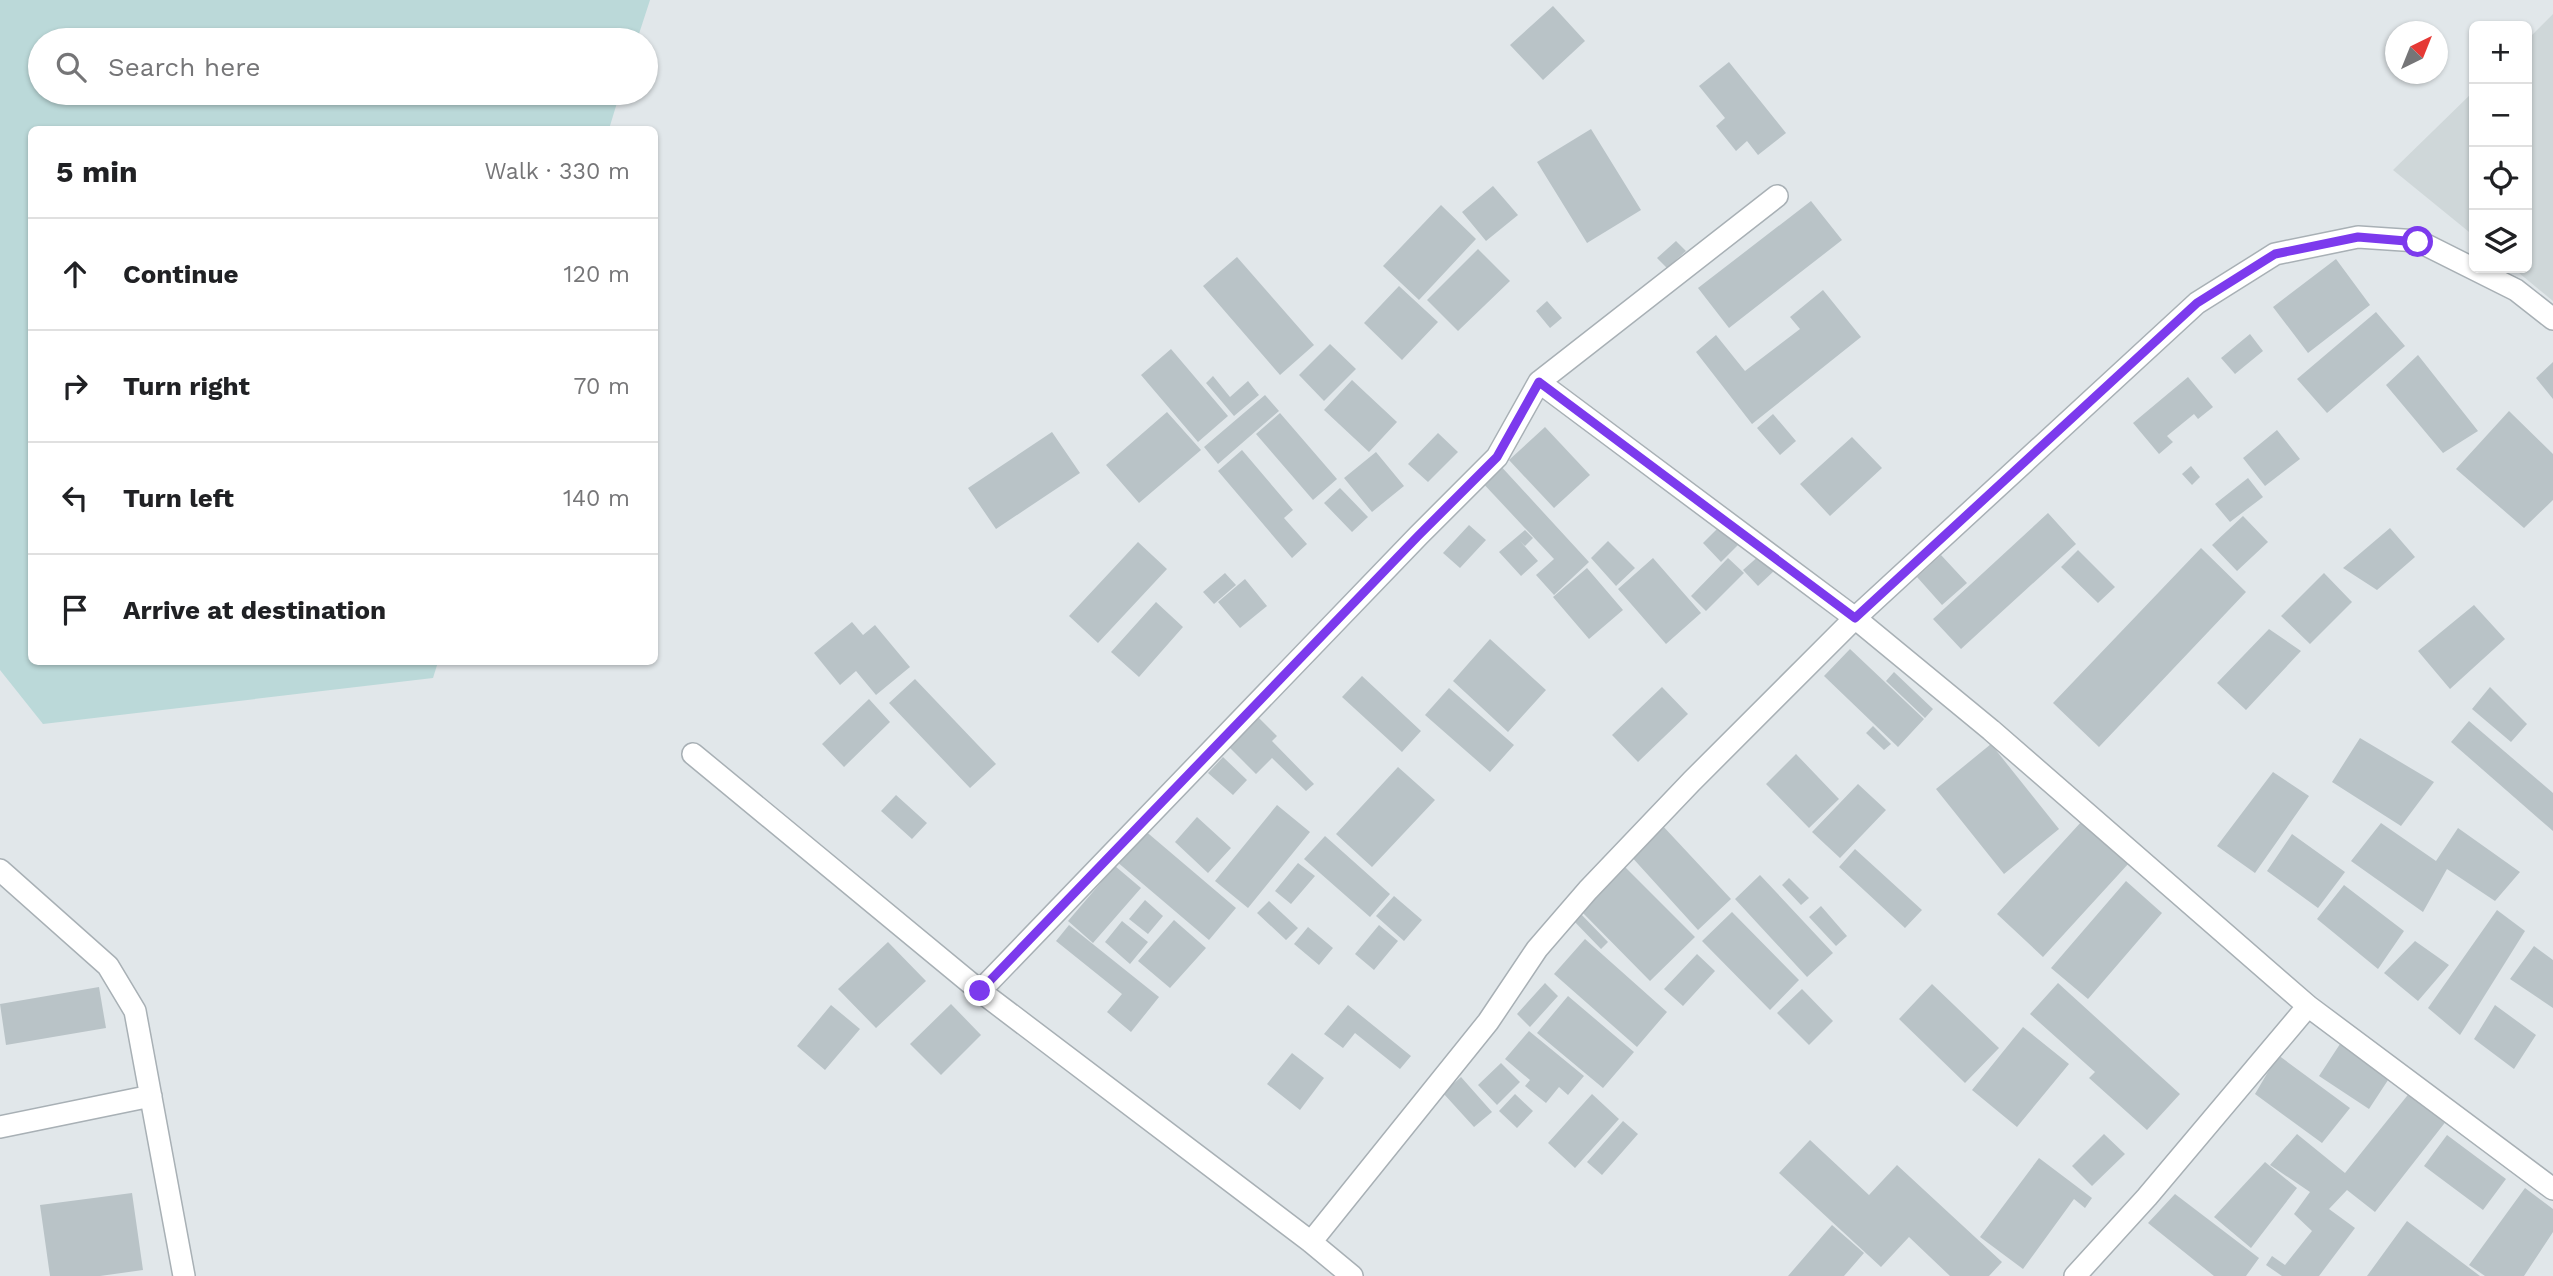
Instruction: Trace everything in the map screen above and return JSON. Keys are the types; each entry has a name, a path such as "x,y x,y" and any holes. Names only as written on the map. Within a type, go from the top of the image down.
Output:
{"street":[{"path":"980,991 1497,457 1539,382 1777,196"},
{"path":"1311,1242 1488,1022 1538,949 1588,890 1692,781 1855,618 2197,303 2275,254 2358,237 2418,242 2516,290 2553,319"},
{"path":"1539,382 1855,618 1991,730 2308,1006 2553,1189"},
{"path":"693,754 980,991 1352,1276"},
{"path":"0,870 107,966 135,1011 184,1276"},
{"path":"2075,1276 2147,1196 2308,1006"},
{"path":"0,1127 151,1096"}],"shaded area":[{"path":"0,0 650,0 641,28 28,28 28,105 616,105 610,126 28,126 28,665 437,665 433,678 43,724 0,670"},
{"path":"2553,14 2553,301 2519,273 2532,273 2532,35"},
{"path":"2469,96 2469,232 2393,170"}],"building":[{"path":"1553,6 1585,41 1543,80 1510,45"},
{"path":"1729,62 1786,133 1758,155 1747,141 1736,151 1716,126 1725,118 1699,86"},
{"path":"1591,129 1641,210 1587,243 1537,162"},
{"path":"1493,186 1518,215 1486,241 1462,212"},
{"path":"1811,201 1842,240 1729,328 1698,288"},
{"path":"1441,205 1476,239 1419,300 1383,266"},
{"path":"1676,241 1686,251 1667,268 1657,258"},
{"path":"1478,249 1510,281 1458,331 1427,300"},
{"path":"1237,257 1314,345 1280,375 1203,286"},
{"path":"2336,259 2370,305 2308,353 2273,307"},
{"path":"1399,286 1438,322 1402,360 1364,323"},
{"path":"1823,290 1861,337 1752,424 1696,352 1716,335 1745,371 1800,329 1790,317"},
{"path":"1547,301 1562,318 1550,328 1536,311"},
{"path":"2376,312 2405,346 2327,413 2297,379"},
{"path":"2250,334 2263,351 2235,374 2221,358"},
{"path":"1330,344 1356,369 1324,401 1299,375"},
{"path":"1171,349 1228,416 1198,442 1141,375"},
{"path":"2418,355 2478,431 2443,453 2386,385"},
{"path":"2553,362 2553,399 2536,378"},
{"path":"1213,376 1230,397 1248,381 1259,395 1234,416 1206,383"},
{"path":"2188,377 2213,407 2198,419 2194,414 2167,436 2173,442 2159,454 2133,423"},
{"path":"1352,380 1397,422 1369,452 1324,410"},
{"path":"1265,395 1279,411 1218,464 1204,447"},
{"path":"2509,411 2553,454 2553,500 2524,528 2456,469"},
{"path":"1167,412 1201,450 1139,503 1106,465"},
{"path":"1280,413 1337,479 1313,500 1256,434"},
{"path":"1773,414 1796,441 1780,455 1757,428"},
{"path":"1545,427 1590,475 1554,508 1509,460"},
{"path":"2277,430 2300,459 2265,486 2243,458"},
{"path":"1052,432 1080,473 996,529 968,488"},
{"path":"1438,433 1458,452 1428,482 1408,464"},
{"path":"1852,437 1882,468 1830,516 1800,484"},
{"path":"1242,450 1293,510 1284,518 1307,544 1292,558 1218,471"},
{"path":"1376,452 1404,486 1372,512 1344,478"},
{"path":"1497,462 1589,562 1554,595 1536,575 1554,559 1479,479"},
{"path":"2191,466 2200,477 2192,485 2182,474"},
{"path":"2248,478 2263,497 2230,522 2215,504"},
{"path":"1340,488 1368,517 1352,532 1324,503"},
{"path":"2048,513 2076,544 1961,649 1933,619"},
{"path":"2243,516 2268,542 2237,571 2212,545"},
{"path":"1469,525 1486,540 1460,568 1443,553"},
{"path":"1720,526 1738,545 1721,562 1703,543"},
{"path":"2390,528 2415,557 2377,590 2343,568"},
{"path":"1525,530 1533,538 1525,546 1520,541 1538,561 1521,576 1499,552"},
{"path":"1608,541 1635,568 1616,586 1591,558"},
{"path":"1138,542 1167,569 1098,643 1069,616"},
{"path":"2201,548 2246,592 2099,747 2053,703"},
{"path":"2078,550 2115,587 2098,603 2061,567"},
{"path":"1761,554 1775,570 1758,586 1743,570"},
{"path":"1941,555 1967,583 1942,605 1917,577"},
{"path":"1653,558 1701,613 1666,644 1618,589"},
{"path":"1728,558 1744,573 1706,611 1691,596"},
{"path":"1587,568 1623,610 1589,639 1553,597"},
{"path":"1225,573 1236,585 1214,604 1203,592"},
{"path":"2324,573 2352,602 2310,644 2281,616"},
{"path":"1245,579 1267,606 1240,628 1218,602"},
{"path":"1156,602 1183,627 1139,677 1111,652"},
{"path":"2474,605 2505,639 2450,689 2418,651"},
{"path":"852,622 863,635 875,625 910,667 876,695 856,671 840,685 814,653"},
{"path":"2269,629 2301,651 2246,710 2217,683"},
{"path":"1490,639 1546,690 1508,732 1453,681"},
{"path":"1850,649 1924,719 1898,747 1824,676"},
{"path":"1894,672 1933,709 1925,718 1886,681"},
{"path":"1362,676 1421,731 1402,752 1342,697"},
{"path":"915,679 996,764 970,788 889,703"},
{"path":"1662,687 1688,714 1638,762 1612,735"},
{"path":"2490,687 2527,724 2511,742 2472,709"},
{"path":"1449,688 1514,745 1490,772 1425,715"},
{"path":"869,699 890,722 844,767 822,744"},
{"path":"1258,717 1277,736 1272,741 1314,784 1306,791 1272,758 1256,774 1228,746"},
{"path":"2469,721 2553,793 2553,831 2451,742"},
{"path":"1873,726 1891,744 1884,750 1866,733"},
{"path":"2360,738 2434,782 2401,826 2332,782"},
{"path":"1991,744 2059,829 2004,874 1936,789"},
{"path":"1796,754 1839,799 1809,828 1766,784"},
{"path":"1223,757 1247,780 1233,795 1208,773"},
{"path":"1398,767 1435,800 1372,867 1336,834"},
{"path":"2273,772 2309,796 2255,873 2217,846"},
{"path":"1858,784 1886,810 1840,858 1812,832"},
{"path":"896,795 927,823 912,839 881,811"},
{"path":"1277,805 1310,832 1248,908 1215,881"},
{"path":"1197,817 1231,848 1208,873 1175,842"},
{"path":"2082,821 2129,863 2043,957 1997,914"},
{"path":"2381,823 2436,861 2458,828 2520,872 2495,901 2447,869 2423,912 2351,861"},
{"path":"1661,824 1731,899 1698,930 1629,854"},
{"path":"1143,829 1236,908 1209,940 1116,861"},
{"path":"2292,834 2345,872 2318,908 2267,871"},
{"path":"1325,836 1390,894 1370,917 1304,859"},
{"path":"1855,849 1922,910 1905,928 1839,867"},
{"path":"1298,863 1315,876 1291,904 1275,891"},
{"path":"1115,866 1141,888 1093,943 1068,921"},
{"path":"1624,866 1695,937 1650,981 1580,910"},
{"path":"1760,875 1833,953 1807,977 1735,899"},
{"path":"1789,878 1809,898 1801,905 1782,885"},
{"path":"2126,881 2162,913 2088,999 2051,968"},
{"path":"2344,885 2404,931 2378,969 2317,919"},
{"path":"1394,896 1422,920 1404,941 1376,916"},
{"path":"1145,900 1163,916 1148,934 1129,919"},
{"path":"1269,901 1298,928 1286,940 1257,913"},
{"path":"1821,906 1847,936 1836,946 1809,917"},
{"path":"2497,910 2525,931 2460,1035 2428,1008"},
{"path":"1578,911 1608,942 1601,949 1571,918"},
{"path":"1732,912 1799,980 1770,1010 1702,941"},
{"path":"1174,920 1206,948 1170,988 1138,961"},
{"path":"1122,921 1148,942 1130,964 1105,942"},
{"path":"1069,925 1159,997 1131,1032 1107,1012 1122,994 1056,941"},
{"path":"1379,925 1398,941 1374,970 1355,954"},
{"path":"1308,927 1333,948 1319,965 1294,944"},
{"path":"1585,939 1667,1012 1637,1047 1554,974"},
{"path":"2415,941 2449,965 2418,1001 2384,973"},
{"path":"888,942 926,981 876,1028 838,989"},
{"path":"2534,946 2553,960 2553,1008 2510,979"},
{"path":"1697,954 1715,971 1683,1006 1664,989"},
{"path":"1545,983 1558,996 1530,1027 1517,1014"},
{"path":"2058,983 2180,1094 2147,1130 2089,1078 2095,1072 2030,1014"},
{"path":"1932,984 1999,1048 1965,1083 1899,1019"},
{"path":"99,987 106,1028 6,1045 0,1004"},
{"path":"1802,989 1833,1021 1809,1045 1777,1013"},
{"path":"1568,996 1634,1052 1603,1088 1537,1033"},
{"path":"951,1004 981,1035 941,1075 910,1044"},
{"path":"831,1005 860,1029 825,1070 797,1046"},
{"path":"1348,1005 1411,1056 1400,1069 1355,1033 1343,1048 1324,1034"},
{"path":"2495,1005 2536,1035 2514,1069 2474,1039"},
{"path":"2023,1027 2069,1064 2017,1127 1972,1090"},
{"path":"1529,1031 1584,1076 1568,1095 1559,1087 1546,1103 1525,1086 1530,1080 1505,1059"},
{"path":"2342,1041 2392,1074 2369,1109 2319,1076"},
{"path":"1292,1053 1324,1078 1300,1110 1267,1084"},
{"path":"2278,1055 2350,1108 2322,1143 2255,1094"},
{"path":"1501,1063 1520,1082 1497,1105 1478,1085"},
{"path":"1461,1077 1492,1112 1474,1127 1443,1093"},
{"path":"2411,1091 2447,1120 2375,1212 2347,1190 2329,1209 2355,1228 2319,1276 2282,1276 2266,1265 2272,1256 2285,1265 2312,1231 2294,1214 2310,1192 2270,1165 2297,1134 2345,1173"},
{"path":"1515,1094 1533,1111 1517,1128 1499,1111"},
{"path":"1592,1094 1619,1119 1575,1168 1548,1143"},
{"path":"1623,1121 1638,1134 1602,1175 1587,1162"},
{"path":"2104,1134 2125,1154 2092,1186 2072,1166"},
{"path":"2447,1135 2506,1179 2483,1210 2424,1166"},
{"path":"1810,1140 1869,1195 1897,1165 2002,1262 1989,1276 1950,1276 1909,1237 1881,1267 1779,1173"},
{"path":"2039,1158 2092,1198 2085,1208 2074,1199 2023,1269 1980,1237"},
{"path":"2265,1162 2297,1188 2251,1248 2214,1217"},
{"path":"2525,1188 2553,1209 2553,1232 2524,1276 2485,1276 2469,1265"},
{"path":"132,1193 143,1270 100,1276 50,1276 40,1205"},
{"path":"2175,1194 2259,1258 2246,1276 2214,1276 2148,1223"},
{"path":"2407,1221 2480,1276 2367,1276"},
{"path":"1832,1225 1864,1253 1844,1276 1788,1276"}],"route":[{"path":"980,991 1497,457 1539,382 1855,618 2197,303 2275,254 2358,237 2418,242"}]}
